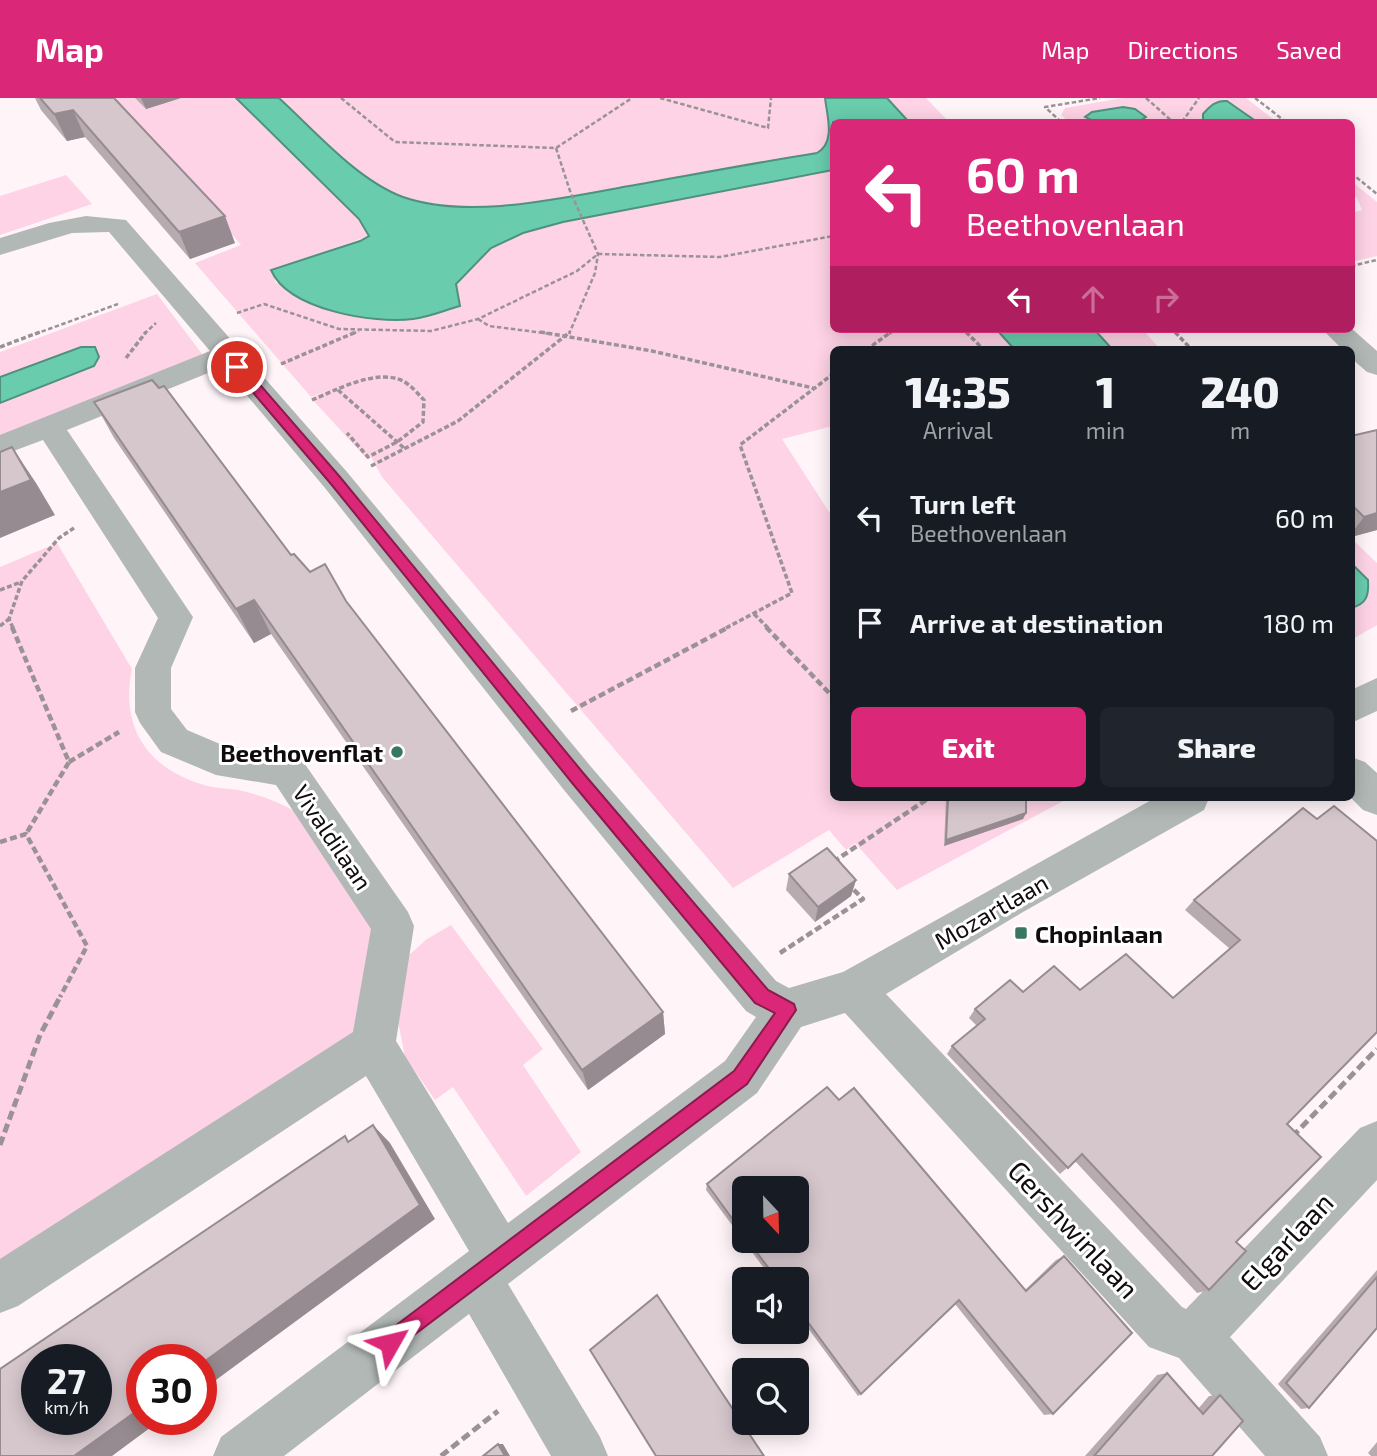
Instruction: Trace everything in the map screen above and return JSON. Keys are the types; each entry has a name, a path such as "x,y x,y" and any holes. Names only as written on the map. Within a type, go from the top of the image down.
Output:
{"street":[{"path":"0,247 75,223 117,225 336,480 744,977 761,996 787,1010 741,1077 240,1456"},
{"path":"1340,333 1355,346"},
{"path":"1355,346 1377,366"},
{"path":"0,446 49,426 237,367"},
{"path":"49,426 176,617 153,668 153,712"},
{"path":"1355,706 1377,693"},
{"name":"Vivaldilaan","path":"153,712 174,741 216,759 288,771 393,926 373,1045"},
{"path":"1355,777 1377,798"},
{"name":"Mozartlaan","path":"787,1010 853,990 1008,899 1185,801"},
{"name":"Gershwinlaan","path":"853,990 1167,1329 1195,1337 1301,1456"},
{"path":"0,1288 373,1045 489,1269 537,1380 581,1456"},
{"name":"Elgarlaan","path":"1195,1337 1377,1144"}],"path":[{"path":"341,98 395,142 556,148 632,98"},
{"path":"660,98 768,128 771,98"},
{"path":"1058,119 1045,107 1100,98"},
{"path":"1146,98 1170,119"},
{"path":"1184,119 1199,98"},
{"path":"1255,98 1282,119"},
{"path":"336,480 458,421 569,335 596,273 598,254 570,191 556,148"},
{"path":"1355,176 1377,194"},
{"path":"202,325 264,304 339,329 430,331 478,319 578,271 598,254 720,257 830,237"},
{"path":"1355,265 1377,260"},
{"path":"0,346 118,304"},
{"path":"478,319 489,326 569,335 740,369 814,388"},
{"path":"237,367 363,329"},
{"path":"872,346 889,333"},
{"path":"967,333 981,346"},
{"path":"1176,333 1188,346"},
{"path":"538,728 792,593 740,444 830,376"},
{"path":"278,413 337,389 375,379 402,380 424,400 423,422 397,442 368,457 342,427"},
{"path":"337,389 404,448"},
{"path":"316,398 325,408"},
{"path":"0,626 9,619 22,581 59,538 105,510"},
{"path":"0,590 22,581"},
{"path":"754,613 830,694"},
{"path":"9,619 69,762"},
{"path":"0,842 26,834 69,762 153,712"},
{"path":"838,873 830,864 924,801"},
{"path":"0,1144 40,1035 87,946 26,834"},
{"path":"744,977 863,899 847,882"},
{"path":"1289,1140 1377,1049"},
{"path":"441,1456 537,1380"}],"shaded area":[{"path":"85,98 236,98 359,219 369,236 272,270 276,283 460,306 455,285 491,248 523,233 563,222 830,171 830,333 1000,333 1011,346 830,346 830,427 782,439 830,513 830,801 1063,801 897,890 855,843 846,850 829,830 733,888 382,477 371,457 367,459 311,398 329,390 311,397 195,263 241,245 129,114"},
{"path":"236,98 279,98 369,179 403,197 429,204 457,207 545,201 817,153 827,142 828,136 825,98 887,98 906,119 830,119 830,171 563,222 523,233 491,248 456,284 460,306 419,318 377,319 334,311 295,295 280,284 271,270 369,236 359,219"},
{"path":"279,98 825,98 829,128 827,142 817,153 552,200 490,207 459,207 430,204 403,197 369,179"},
{"path":"887,98 926,98 946,119 906,119"},
{"path":"1123,98 1246,98 1273,119 1253,119 1232,104 1203,114 1203,119 1137,119 1123,107 1092,112 1085,116 1090,119 1066,119 1061,115 1065,108"},
{"path":"1220,101 1227,101 1253,119 1203,119 1203,114"},
{"path":"1123,107 1135,109 1146,117 1085,117 1092,112"},
{"path":"66,175 92,204 0,235 0,196"},
{"path":"1355,184 1377,202 1377,256 1355,261 1355,212 1362,210"},
{"path":"157,294 205,358 0,438 0,403 93,366 46,359 0,377 0,352"},
{"path":"1000,333 1098,333 1109,346 1011,346"},
{"path":"1098,333 1146,333 1157,346 1109,346"},
{"path":"81,347 95,347 99,357 94,366 0,403 0,377"},
{"path":"1355,542 1377,563 1377,625 1355,638 1355,606 1364,601 1368,580 1355,567"},
{"path":"57,543 132,669 129,689 134,726 152,755 165,767 206,786 258,795 298,813 385,927 364,1039 0,1283 0,567"},
{"path":"1355,567 1368,580 1364,601 1356,606"},
{"path":"451,925 543,1049 523,1065 581,1152 526,1196 453,1087 435,1100 405,1057 397,1016 401,962 427,939"}],"building":[{"path":"40,98 114,98 225,216 179,232 73,110 54,114"},
{"name":"Beethovenflat","path":"152,380 159,388 164,386 291,555 294,554 310,572 325,564 346,601 663,1012 582,1070 254,600 236,609 94,402"},
{"path":"1377,430 1377,513 1364,517 1355,508 1355,435"},
{"path":"12,447 31,480 0,492 0,452"},
{"path":"948,801 1026,801 1026,813 946,840"},
{"path":"1334,806 1377,841 1377,1032 1287,1124 1321,1157 1236,1242 1246,1251 1209,1290 1082,1154 1068,1168 952,1046 985,1019 975,1009 1010,980 1023,992 1054,966 1080,990 1126,954 1173,998 1240,940 1194,900 1303,808 1317,819"},
{"path":"827,848 856,880 818,907 789,874"},
{"path":"827,1087 839,1100 854,1088 1026,1291 1064,1256 1132,1333 1053,1414 959,1300 861,1394 809,1324 809,1267 768,1267 757,1253 809,1253 809,1176 732,1176 732,1218 707,1184"},
{"path":"373,1125 420,1205 217,1352 217,1344 126,1344 126,1419 112,1429 112,1344 37,1344 345,1136 348,1142"},
{"path":"1377,1277 1377,1328 1309,1408 1286,1383"},
{"path":"657,1295 732,1408 732,1435 750,1435 764,1456 656,1456 590,1350"},
{"path":"21,1355 21,1435 103,1435 74,1456 0,1456 0,1369"},
{"path":"1167,1373 1203,1414 1220,1395 1243,1421 1212,1456 1094,1456"},
{"path":"498,1444 505,1456 483,1456"}],"place":[{"name":"Beethovenflat","path":"397,752"},
{"name":"Chopinlaan","path":"1021,933"}],"route":[{"path":"237,367 336,480 578,779 761,996 787,1010 741,1077 390,1343"}]}
